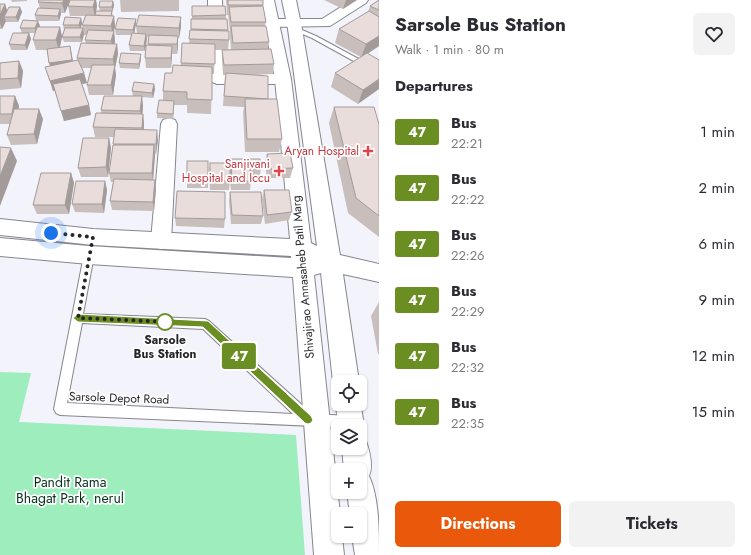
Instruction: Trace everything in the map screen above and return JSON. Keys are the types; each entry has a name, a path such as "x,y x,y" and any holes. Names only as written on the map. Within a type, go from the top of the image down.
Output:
{"main road":[{"name":"Shivajirao Annasaheb Patil Marg","path":"267,0 283,80 302,258 312,420 329,555"},
{"name":"Shivajirao Annasaheb Patil Marg","path":"289,0 330,262 345,375"},
{"path":"0,228 91,246 302,258"},
{"path":"0,247 91,246 161,241 330,262 379,273"},
{"path":"362,499 370,555"}],"street":[{"path":"216,0 217,78 283,80"},
{"path":"271,23 294,26 325,23 361,0"},
{"path":"345,10 359,17"},
{"path":"161,241 169,124"}],"lane":[{"path":"294,26 379,73"},
{"name":"Sarsole Depot Road","path":"91,246 60,409 312,420 331,422"},
{"path":"78,318 205,324 312,420"}],"green space":[{"name":"Pandit Rama Bhagat Park, nerul","path":"0,372 31,373 19,422 296,435 305,555 0,555"}],"building":[{"path":"39,0 64,0 62,3 38,2"},
{"path":"70,0 95,0 93,7 68,6"},
{"path":"228,0 263,0 263,5 228,5"},
{"path":"379,0 379,10 370,6"},
{"path":"100,1 113,1 112,7 99,7"},
{"path":"0,4 5,4 0,15"},
{"path":"192,6 225,6 226,15 192,16"},
{"path":"263,6 266,22 231,22 229,7"},
{"path":"9,7 20,7 16,17 4,17"},
{"path":"38,8 60,9 58,16 35,15"},
{"path":"96,11 112,11 111,16 95,15"},
{"path":"369,11 379,17 379,36 366,44 339,29"},
{"path":"86,15 114,16 111,26 82,25"},
{"path":"139,15 181,17 179,28 136,26"},
{"path":"65,17 81,18 79,25 63,25"},
{"path":"118,18 136,19 133,30 115,29"},
{"path":"191,19 227,19 228,30 191,29"},
{"path":"23,20 38,21 35,28 20,28"},
{"path":"231,26 266,26 269,42 233,43"},
{"path":"37,27 60,27 56,40 33,40"},
{"path":"65,28 83,28 80,37 62,37"},
{"path":"88,30 114,31 111,41 85,40"},
{"path":"190,30 229,31 229,40 189,39"},
{"path":"13,33 29,33 25,45 9,44"},
{"path":"132,33 146,34 144,46 129,45"},
{"path":"149,35 178,36 177,44 148,44"},
{"path":"81,43 117,44 113,59 77,58"},
{"path":"182,43 215,44 215,64 181,63"},
{"path":"146,45 172,46 171,58 145,58"},
{"path":"70,46 72,60 49,63 47,49"},
{"path":"271,49 274,64 224,65 222,50"},
{"path":"121,53 141,54 139,64 119,63"},
{"path":"367,53 379,60 379,79 363,90 335,73"},
{"path":"78,60 84,73 50,81 45,67"},
{"path":"19,61 18,78 0,79 0,63"},
{"path":"92,65 115,65 111,85 87,85"},
{"path":"173,65 212,67 212,100 187,99 187,92 163,91 165,73 172,73"},
{"path":"226,73 268,76 268,99 224,96"},
{"path":"80,79 89,105 61,111 53,84"},
{"path":"134,82 154,84 152,93 132,91"},
{"path":"0,96 15,96 12,114 0,114"},
{"path":"104,96 142,96 140,111 101,110"},
{"path":"245,99 277,99 282,139 247,139"},
{"path":"159,100 174,101 173,114 157,113"},
{"path":"334,107 374,107 379,124 379,216 356,198"},
{"path":"14,109 39,109 34,134 7,135"},
{"path":"96,113 143,114 142,128 93,127"},
{"path":"115,129 157,130 156,144 113,144"},
{"path":"83,138 109,138 106,167 78,168"},
{"path":"113,145 154,145 152,173 109,173"},
{"path":"0,147 11,148 0,176"},
{"path":"290,153 293,168 269,169 267,154"},
{"path":"231,159 260,159 261,169 250,169 251,181 232,181"},
{"path":"187,161 208,161 208,179 187,179"},
{"path":"210,163 230,163 230,181 210,181"},
{"path":"41,173 71,173 65,205 33,205"},
{"path":"114,179 155,180 153,202 110,201"},
{"path":"76,181 105,181 102,204 72,204"},
{"path":"264,190 289,190 292,212 267,215"},
{"path":"177,191 225,192 225,219 175,218"},
{"path":"230,192 261,192 263,216 232,215"}],"bus line":[{"name":"47","path":"78,318 205,324 308,420"}],"place":[{"name":"Aryan Hospital","path":"368,151"},
{"name":"Sanjivani Hospital and Iccu","path":"279,171"},
{"name":"Sarsole Bus Station","path":"165,322"}],"route":[{"path":"51,233 93,237 78,318 173,322 165,322"}]}
